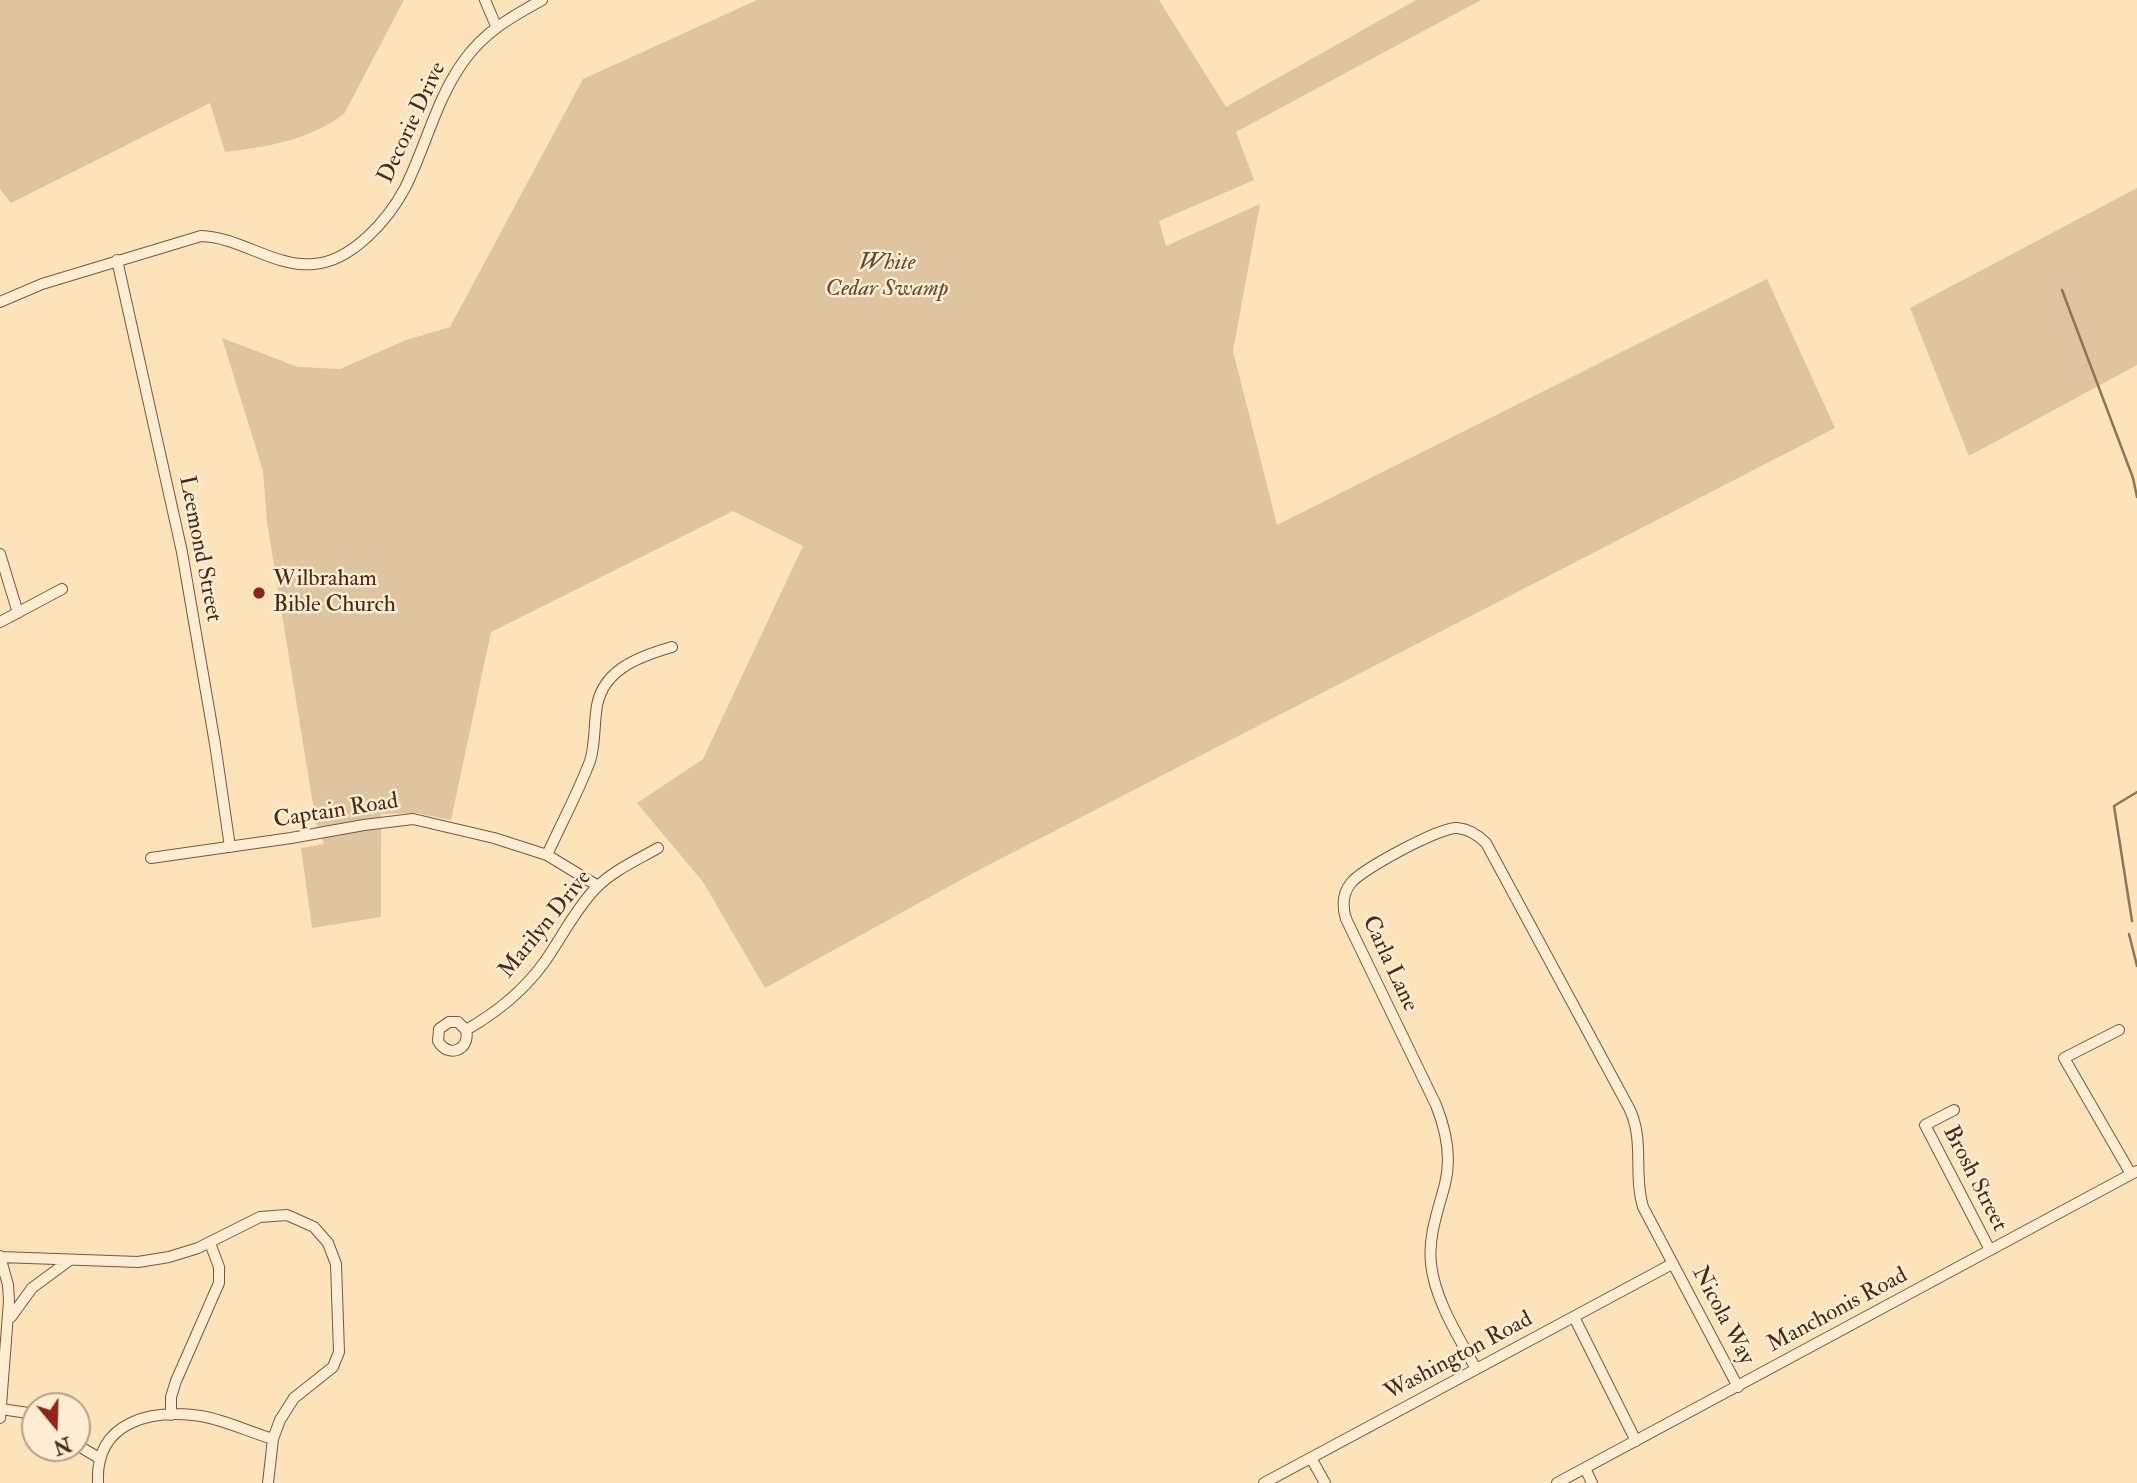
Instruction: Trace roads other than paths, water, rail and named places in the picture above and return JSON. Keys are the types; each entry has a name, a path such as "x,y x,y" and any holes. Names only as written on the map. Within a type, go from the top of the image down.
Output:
{"street":[{"path":"485,0 496,26"},
{"name":"Decorie Drive","path":"0,302 42,284 201,236 218,238 306,265 331,261 354,249 399,198 445,91 464,60 496,26 542,0"},
{"name":"Leemond Street","path":"117,260 182,552 230,847"},
{"path":"0,554 18,613"},
{"path":"0,622 62,589"},
{"path":"547,855 589,764 595,738 597,702 606,682 624,665 650,653 672,648"},
{"name":"Captain Road","path":"151,858 413,819 494,838 547,855 598,886"},
{"name":"Carla Lane","path":"1476,1369 1445,1308 1431,1266 1433,1228 1447,1170 1444,1130 1436,1105 1344,912 1344,896 1358,876 1430,836 1447,829 1465,829 1480,837 1491,851 1632,1114 1639,1138 1638,1183 1641,1199 1672,1264"},
{"name":"Marilyn Drive","path":"466,1030 506,1003 524,986 598,886 658,848"},
{"path":"2119,1030 2064,1058 2134,1172"},
{"name":"Brosh Street","path":"1954,1110 1925,1125 1990,1250"},
{"name":"Manchonis Road","path":"1557,1483 2134,1172"},
{"path":"21,1414 1,1414 9,1293 0,1257 122,1262 152,1260 186,1253 260,1217 287,1215 314,1227 328,1243 333,1254 338,1274 340,1344 337,1361 328,1372 301,1392 280,1420 272,1439 268,1483"},
{"path":"171,1415 171,1397 176,1381 219,1283 219,1267 210,1243"},
{"path":"9,1320 32,1288 70,1260"},
{"name":"Nicola Way","path":"1672,1264 1738,1387"},
{"name":"Washington Road","path":"1264,1483 1672,1264"},
{"path":"1574,1317 1636,1441"},
{"path":"98,1483 99,1458 105,1446 125,1426 144,1417 201,1416 272,1439"},
{"path":"91,1453 99,1458"},
{"path":"1311,1458 1325,1483"},
{"path":"1585,1468 1592,1483"}],"waterway":[{"path":"2062,290 2133,478 2137,497"},
{"path":"2132,921 2114,806 2137,792"},
{"path":"2129,934 2137,966"}],"place":[{"name":"Wilbraham Bible Church","path":"259,593"}],"park label":[{"name":"White Cedar Swamp","path":"887,277"}]}
